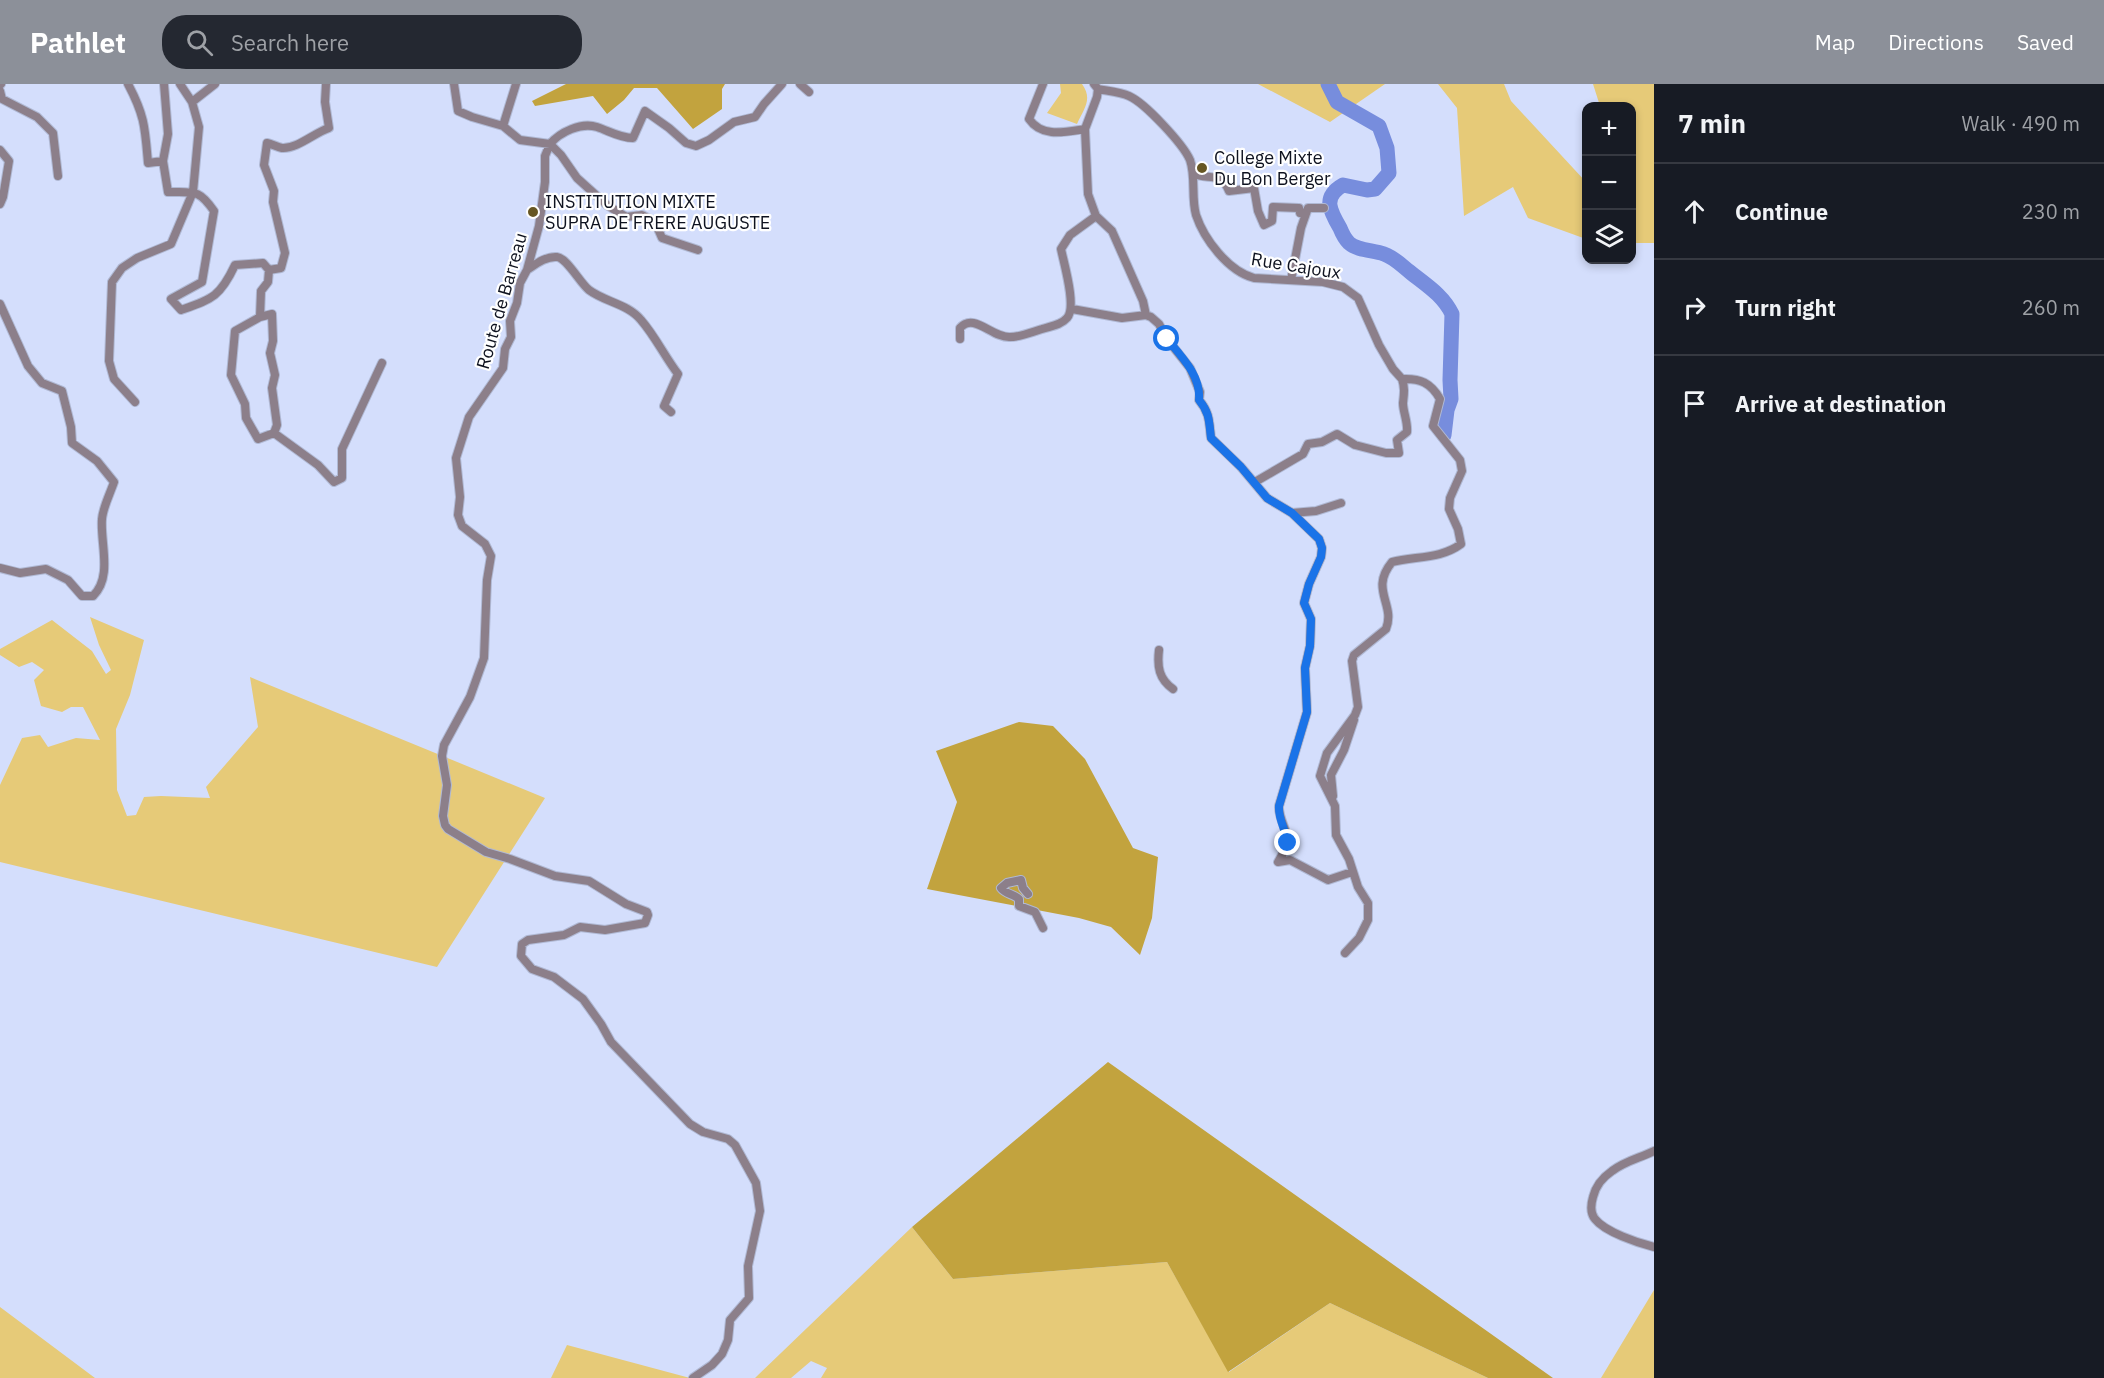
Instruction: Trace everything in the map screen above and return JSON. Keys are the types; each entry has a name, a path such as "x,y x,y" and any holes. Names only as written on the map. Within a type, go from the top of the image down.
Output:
{"street":[{"path":"128,84 141,108 148,163 163,161"},
{"path":"164,84 168,134 163,161 168,192 193,192 204,196 214,211 201,282 171,299 180,310 211,299 226,283 235,265 263,263 269,270 268,282 261,291 260,317"},
{"path":"135,402 114,379 109,361 112,282 122,268 137,258 171,244 193,192 196,181 199,127 192,102 180,84"},
{"path":"192,102 215,84"},
{"path":"269,270 280,268 285,253 273,202 274,191 264,165 267,142 283,148 329,128 326,84"},
{"path":"454,84 458,111 503,126 520,140 550,144 577,178 607,205 626,217 642,215 655,222 662,238 698,250"},
{"path":"503,126 516,84"},
{"path":"550,144 556,137 570,130 594,126 626,138 633,138 645,111 686,143 696,146 709,140 734,122 755,117 782,84"},
{"path":"800,84 809,92"},
{"path":"1043,84 1029,119 1032,123 1052,134 1085,129"},
{"path":"1096,86 1097,98 1085,129 1088,194 1096,216 1112,231 1143,301 1146,315"},
{"name":"Rue Cajoux","path":"1096,86 1129,96 1144,106 1183,148 1193,173 1196,214 1206,234 1223,257 1245,276 1323,282 1343,287 1358,298 1379,345 1393,369 1402,379"},
{"path":"0,92 2,99 37,117 53,133 58,176"},
{"name":"Route de Barreau","path":"550,144 545,156 545,182 539,226 510,321 511,338 505,349 503,368 469,417 456,458 460,497 458,515 462,526 485,544 491,556 487,580 484,658 470,697 444,745 442,756 447,785 443,816 445,825 455,834 486,852 555,876 589,881 646,912 648,919 639,925 605,930 580,927 564,935 528,940 522,944 521,956 532,969 554,977 583,999 611,1042 690,1124 703,1132 728,1139 735,1145 756,1183 760,1211 748,1266 749,1298 730,1320 728,1340 722,1354 693,1378"},
{"path":"0,150 9,160 0,204"},
{"path":"1193,173 1199,176 1216,177 1225,183 1229,191 1254,188 1258,211 1264,225 1272,221 1273,207 1299,208 1300,213 1306,212"},
{"path":"1291,280 1306,212 1308,208 1324,208"},
{"path":"960,339 960,328 965,322 972,321 998,336 1010,337 1054,326 1065,320 1072,309 1061,249 1071,236 1096,216"},
{"path":"527,270 540,261 555,257 562,259 588,290 622,306 641,319 678,374 664,406 671,412"},
{"path":"0,304 28,366 42,383 62,391 71,427 72,443 97,461 114,482 102,516 104,574 99,591 93,596 82,596 68,580 46,569 20,573 0,568"},
{"path":"1072,309 1122,318 1146,315 1159,324 1167,339 1190,368 1200,392 1199,400 1207,409 1210,418 1211,438 1255,482 1267,498 1292,513 1319,539 1322,548 1321,557 1309,584 1304,603 1311,619 1310,646 1305,668 1307,712 1279,806 1288,843 1278,862 1290,860 1328,880 1352,872"},
{"path":"273,314 273,341 270,353 274,375 272,388 277,424 274,434 258,439 246,418 245,404 231,375 235,331 260,317 273,314"},
{"path":"274,434 318,465 334,482 342,478 342,449 382,363"},
{"path":"1255,482 1304,454 1308,444 1322,442 1337,434 1355,445 1386,453 1399,453 1397,441 1407,432 1408,427 1403,405 1405,387 1402,379 1413,378 1427,383 1435,390 1440,399 1433,426 1460,460 1462,471 1450,498 1449,509 1458,529 1461,544 1452,550 1433,556 1392,562 1384,572 1382,585 1388,616 1386,629 1354,655 1352,661 1358,693 1358,707 1344,750 1331,775 1336,835 1349,859 1358,887 1368,903 1368,920 1359,938 1345,953"},
{"path":"1292,513 1316,511 1341,503"},
{"path":"1159,650 1158,664 1162,681 1173,689"},
{"path":"1335,806 1320,776 1322,766 1336,739 1355,715"},
{"path":"1029,894 1023,888 1021,880 1007,882 1002,888 1004,892 1019,899 1019,906 1035,912 1043,928"},
{"path":"1654,1151 1624,1162 1602,1179 1596,1188 1591,1210 1594,1219 1602,1225 1639,1243 1654,1246"}],"shaded area":[{"path":"566,84 725,84 722,89 722,109 693,129 657,88 634,88 607,114 593,96 535,106 532,101"},
{"path":"1060,84 1082,84 1085,89 1086,104 1077,124 1047,113 1061,93"},
{"path":"1258,84 1385,84 1330,122"},
{"path":"1438,84 1504,84 1511,101 1582,178 1582,238 1528,218 1513,187 1464,216 1457,108"},
{"path":"1593,84 1654,84 1654,243 1636,243 1636,102 1599,102"},
{"path":"90,617 144,640 130,695 116,729 117,790 127,816 136,815 144,797 210,798 206,787 258,727 250,677 545,798 437,967 0,862 0,785 22,738 40,735 48,747 76,738 100,740 83,707 71,707 62,712 41,706 34,680 44,670 32,662 19,667 0,655 0,649 52,620 92,651 106,674 111,670 99,645"},
{"path":"1019,722 1053,726 1085,759 1133,848 1158,857 1152,918 1140,955 1111,927 1079,918 927,889 957,802 936,751"},
{"path":"1108,1062 1553,1378 1488,1378 1330,1303 1228,1372 1167,1262 953,1279 912,1227"},
{"path":"912,1227 953,1279 1167,1262 1229,1372 1330,1303 1488,1378 821,1378 827,1368 811,1361 791,1378 755,1378"},
{"path":"1654,1290 1654,1378 1601,1378"},
{"path":"0,1307 95,1378 0,1378"},
{"path":"567,1345 690,1378 551,1378"}],"waterway":[{"path":"1328,84 1337,102 1379,126 1387,148 1389,173 1375,189 1367,190 1343,185 1336,190 1330,199 1333,216 1353,246 1384,254 1395,260 1439,296 1452,314 1451,399 1447,410 1444,435"}],"place":[{"name":"College Mixte Du Bon Berger","path":"1202,168"},
{"name":"INSTITUTION MIXTE SUPRA DE FRERE AUGUSTE","path":"533,212"}],"route":[{"path":"1167,339 1190,368 1200,392 1199,400 1207,409 1210,418 1211,438 1241,467 1267,498 1292,513 1319,539 1322,548 1321,557 1309,584 1304,603 1311,619 1310,646 1305,668 1307,712 1279,806 1288,843"}]}
